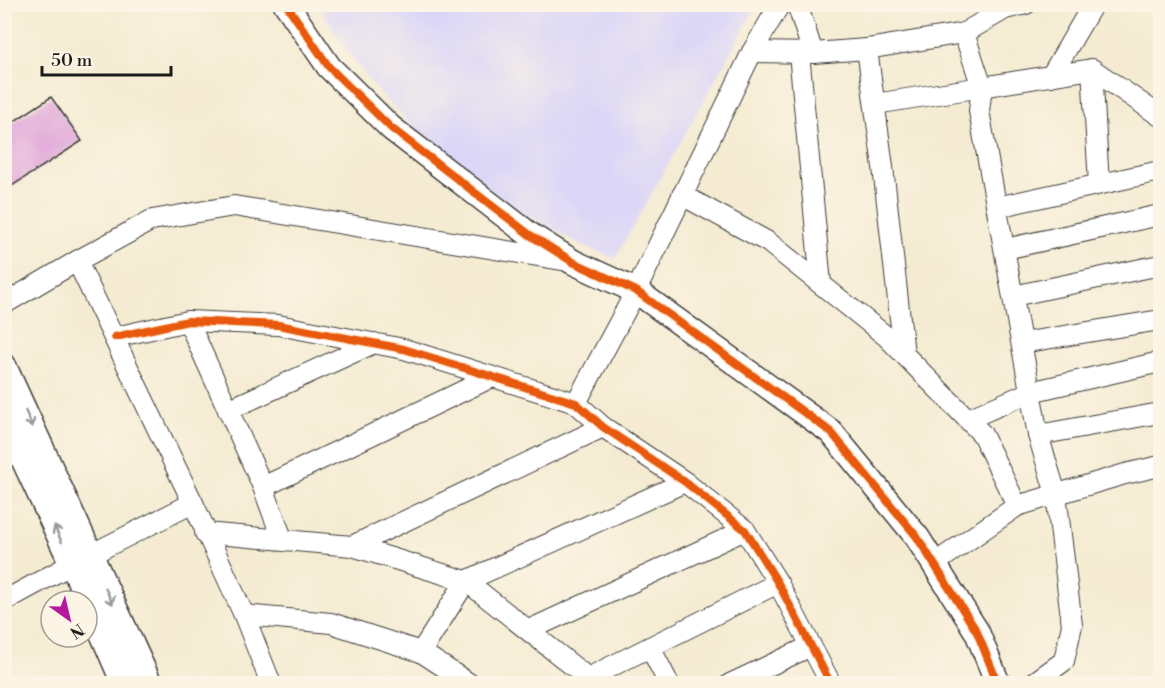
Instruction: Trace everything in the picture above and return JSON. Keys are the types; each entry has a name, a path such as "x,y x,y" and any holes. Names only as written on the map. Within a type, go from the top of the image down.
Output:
{"street":[{"path":"286,4 329,67 392,128 530,235 573,262 636,291 831,432 916,537 934,564 977,632 998,684"},
{"path":"576,403 636,291 752,52 780,4"},
{"path":"796,4 806,53 821,284"},
{"path":"752,52 806,53 867,49 964,33 1005,9 1026,4"},
{"path":"1051,76 1092,4"},
{"path":"964,33 982,87 979,111 1038,435 1056,494 1072,625 1064,662 1032,684"},
{"path":"867,49 904,354"},
{"path":"1092,69 1099,184"},
{"path":"874,104 1092,69 1161,116"},
{"path":"997,207 1161,171"},
{"path":"682,195 768,242 887,337 982,434 1017,506"},
{"path":"4,304 152,220 234,206 573,262"},
{"path":"1005,249 1161,215"},
{"path":"77,261 193,503 244,615 271,684"},
{"path":"1013,296 1161,265"},
{"path":"1022,343 1161,320"},
{"path":"115,337 188,321 278,325 404,349 576,403 603,427 685,482 745,530 778,583 831,684"},
{"path":"188,321 263,487 283,541"},
{"path":"228,410 374,343"},
{"path":"968,419 1030,392 1161,362"},
{"path":"4,366 81,560 124,684"},
{"path":"263,487 492,376"},
{"path":"1038,435 1161,413"},
{"path":"4,417 150,684"},
{"path":"352,546 603,427"},
{"path":"934,564 1017,506 1125,474 1161,466"},
{"path":"421,652 466,581 685,482"},
{"path":"4,601 193,503"},
{"path":"529,630 745,530"},
{"path":"205,533 352,546 466,581 590,681 650,647 778,583"},
{"path":"244,615 331,623 421,652 470,684"},
{"path":"730,684 811,646"},
{"path":"650,647 669,684"}],"shaded area":[{"path":"318,5 757,5 615,259 580,244 513,208 424,139 371,83"}],"building":[{"path":"51,97 82,141 4,191 4,128"}],"cycle path":[{"path":"286,4 329,67 391,128 530,235 573,262 636,291 831,432 917,537 977,632 998,684"},
{"path":"115,337 188,321 278,325 404,349 576,403 603,427 685,482 745,530 778,583 831,684"}]}
